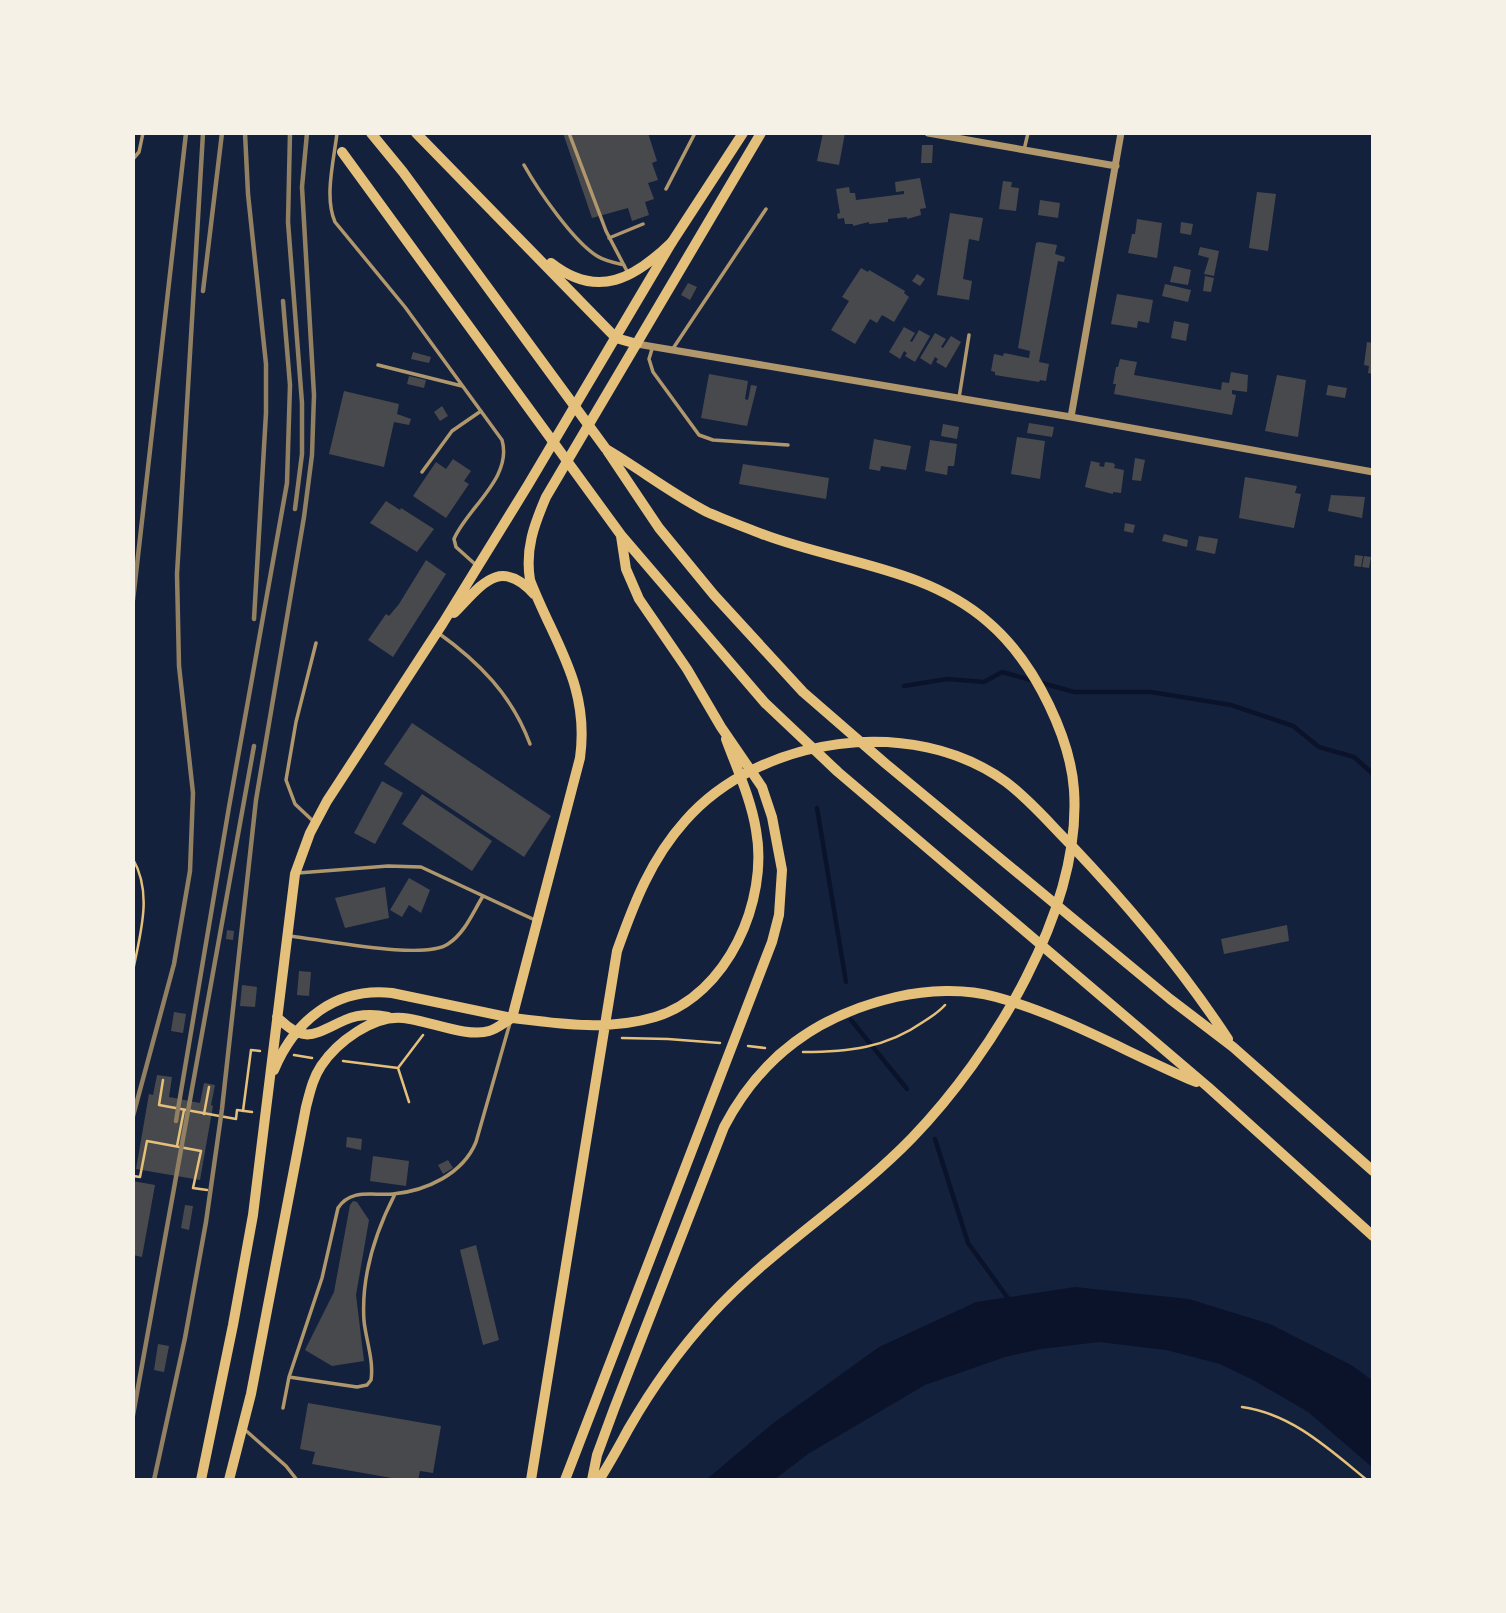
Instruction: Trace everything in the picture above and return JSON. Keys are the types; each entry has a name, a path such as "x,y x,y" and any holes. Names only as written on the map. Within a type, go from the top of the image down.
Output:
{"highway":[{"path":"371,133 403,172 606,449 659,528 714,595 803,692 1170,999 1233,1047 1373,1171"},
{"path":"416,133 616,338 637,344"},
{"path":"342,152 621,535 765,703 803,741 885,813 1208,1087 1373,1236"},
{"path":"522,240 562,272 576,279 599,282 616,280 626,270 649,264 673,242"},
{"path":"600,1480 664,1374 713,1312 910,1140 972,1068 1002,1022 1018,991 1055,906 1069,852 1074,790 1060,728 1028,665 988,622 955,597 933,586 767,536 720,517 606,449"},
{"path":"565,1480 767,954 779,915 782,870 762,787 639,599 626,569 621,535"},
{"path":"512,1018 602,1026 656,1017 700,990 718,971 744,928 757,883 759,859 752,814 721,727"},
{"path":"531,1480 612,970 631,908 644,879 674,834 701,804 729,782 750,770 811,749 862,742 897,743 936,751 968,762 1005,781 1032,805 1100,876 1182,972 1233,1047"},
{"path":"592,1480 597,1455 614,1409 724,1127 752,1083 798,1038 836,1016 870,1003 916,992 955,991 993,996 1049,1015 1208,1087"}],"main road":[{"path":"277,1017 296,1033 318,1034 357,1016 372,1014 434,1023 471,1032 484,1032 512,1018 580,758 583,726 580,700 571,673 530,580 527,564 531,532 546,497 761,133"},
{"path":"201,1480 250,1228 295,874 315,823 327,800 440,628 740,134"},
{"path":"440,628 486,582 501,576 515,578 536,597"},
{"path":"269,1082 296,1033 307,1021 332,1003 358,993 374,991 512,1018"},
{"path":"229,1480 272,1288 306,1107 316,1076 330,1054 342,1044 373,1023 392,1017"}],"street":[{"path":"928,133 1116,166"},
{"path":"1071,416 1121,133"},
{"path":"637,344 1071,416 1373,472"}],"lane":[{"path":"133,159 139,152 143,133"},
{"path":"337,133 331,193 335,222 405,307 502,440 503,460 495,478 454,539 456,547 478,566"},
{"path":"569,133 610,238 626,270"},
{"path":"666,189 695,133"},
{"path":"1024,150 1028,133"},
{"path":"524,165 538,190 585,246 601,258 626,270"},
{"path":"672,350 766,209"},
{"path":"610,238 643,225"},
{"path":"959,398 969,335"},
{"path":"653,347 649,359 653,372 699,435 713,440 788,445"},
{"path":"378,365 464,387"},
{"path":"422,472 452,431 481,411"},
{"path":"440,628 505,694 524,726 530,744"},
{"path":"315,823 295,804 286,780 296,722 316,643"},
{"path":"295,874 414,866 430,870 539,922"},
{"path":"286,936 396,949 435,950 455,939 483,896"},
{"path":"283,1408 289,1377 319,1289 338,1208 352,1195 395,1194 444,1180 472,1152 512,1018"},
{"path":"289,1377 357,1387 365,1386 372,1380 364,1296 376,1233 395,1194"},
{"path":"242,1427 286,1466 297,1480"}],"path":[{"path":"133,859 141,875 144,903 133,971"},
{"path":"409,1102 398,1068 414,1044 434,1023"},
{"path":"243,1111 251,1050"},
{"path":"163,1080 159,1105 236,1119 237,1110"},
{"path":"204,1114 209,1087"},
{"path":"177,1146 184,1110"},
{"path":"133,1175 140,1177 147,1140 201,1151 193,1188 207,1191"},
{"path":"1242,1407 1257,1409 1306,1431 1367,1480"}],"water":[{"path":"1075,1287 1189,1299 1270,1324 1353,1366 1373,1381 1373,1468 1308,1412 1220,1364 1166,1350 1099,1342 1041,1349 1005,1357 925,1385 808,1454 774,1480 706,1480 772,1424 879,1347 976,1302"}],"building":[{"path":"563,133 648,133 657,161 652,163 658,180 648,183 654,199 645,202 649,215 632,221 628,208 592,218"},
{"path":"823,133 845,133 839,165 817,161"},
{"path":"922,145 933,145 932,163 921,163"},
{"path":"920,178 926,208 920,209 921,215 853,226 845,224 844,218 838,219 837,214 840,213 836,189 849,187 850,193 855,193 856,200 904,194 904,191 896,192 895,182"},
{"path":"1003,181 1012,182 1011,187 1019,188 1016,211 999,209"},
{"path":"1257,192 1276,194 1268,251 1249,248"},
{"path":"1040,200 1060,203 1058,218 1038,215"},
{"path":"950,213 983,218 979,241 969,239 963,279 972,281 969,300 937,295"},
{"path":"1137,219 1162,223 1157,258 1128,253"},
{"path":"1181,222 1193,224 1191,235 1180,233"},
{"path":"1036,243 1057,245 1055,254 1065,257 1064,262 1058,261 1039,362 1049,364 1046,381 995,375 995,372 991,371 994,354 1003,356 1004,353 1029,358 1030,351 1018,348"},
{"path":"1200,247 1219,251 1214,276 1204,274 1209,258 1198,255"},
{"path":"1174,266 1191,270 1188,285 1170,282"},
{"path":"861,268 905,291 909,297 894,322 882,315 877,323 870,319 855,344 831,330 849,301 842,297"},
{"path":"917,274 925,279 920,286 912,281"},
{"path":"1205,276 1214,278 1211,292 1203,291"},
{"path":"688,283 697,287 690,300 681,295"},
{"path":"1165,284 1191,290 1188,302 1162,296"},
{"path":"1117,294 1153,300 1149,323 1138,321 1137,328 1111,324"},
{"path":"1174,321 1189,324 1186,341 1171,338"},
{"path":"904,327 915,333 910,341 912,342 919,330 930,336 915,362 905,356 907,353 904,351 900,359 889,352"},
{"path":"935,333 946,339 941,347 943,348 951,336 961,342 946,368 936,362 938,359 935,357 931,365 920,358"},
{"path":"1367,342 1373,343 1373,374 1368,373 1369,366 1364,365"},
{"path":"413,352 431,357 429,363 411,359"},
{"path":"1120,359 1137,362 1134,375 1221,390 1222,382 1229,383 1231,372 1248,375 1247,392 1232,390 1232,394 1236,395 1232,415 1114,394 1116,384 1113,384"},
{"path":"709,374 748,381 745,399 748,400 751,385 757,386 747,426 701,418"},
{"path":"1277,375 1306,380 1298,437 1265,431"},
{"path":"409,376 426,380 424,388 407,384"},
{"path":"1328,385 1347,388 1345,398 1326,395"},
{"path":"344,391 399,404 397,414 411,419 409,425 394,422 384,467 329,454"},
{"path":"442,406 448,416 440,421 434,412"},
{"path":"1029,423 1054,427 1052,437 1027,433"},
{"path":"943,424 959,427 957,439 941,436"},
{"path":"1017,437 1045,441 1040,479 1011,474"},
{"path":"874,439 911,446 906,470 881,466 880,471 869,469"},
{"path":"930,440 957,444 954,466 948,466 947,475 925,471"},
{"path":"1135,458 1145,460 1141,481 1132,480"},
{"path":"453,459 471,471 464,481 469,484 446,518 413,496 436,462 446,469"},
{"path":"1091,461 1104,467 1105,462 1113,463 1114,468 1124,470 1121,493 1113,494 1085,487"},
{"path":"743,464 829,478 826,499 739,484"},
{"path":"1245,477 1297,486 1295,493 1301,494 1294,528 1239,518"},
{"path":"1331,495 1365,497 1362,518 1328,511"},
{"path":"386,501 434,529 417,552 370,523"},
{"path":"1125,523 1135,525 1133,533 1124,531"},
{"path":"1164,534 1188,540 1187,547 1162,541"},
{"path":"1199,536 1218,539 1215,554 1196,550"},
{"path":"1355,555 1363,556 1361,567 1354,566"},
{"path":"1364,556 1371,557 1369,568 1362,567"},
{"path":"426,560 446,574 393,657 368,640 386,614 389,616 399,604"},
{"path":"412,723 551,816 524,857 384,764"},
{"path":"382,781 403,793 375,844 354,833"},
{"path":"422,794 492,841 472,871 402,824"},
{"path":"409,878 430,890 421,913 409,905 402,917 390,910"},
{"path":"385,887 389,918 345,928 335,898"},
{"path":"1287,925 1289,941 1224,954 1221,939"},
{"path":"227,930 234,931 233,940 226,939"},
{"path":"299,971 311,972 309,996 297,995"},
{"path":"242,985 257,987 255,1007 240,1006"},
{"path":"174,1012 186,1014 183,1033 171,1031"},
{"path":"157,1075 172,1077 169,1097 200,1103 204,1083 215,1085 200,1180 136,1169 149,1094 153,1095"},
{"path":"347,1137 362,1139 361,1150 346,1147"},
{"path":"373,1156 409,1161 406,1186 370,1181"},
{"path":"448,1160 453,1168 443,1174 438,1165"},
{"path":"133,1181 155,1185 142,1257 133,1255"},
{"path":"353,1201 357,1202 369,1220 356,1295 364,1361 332,1366 305,1350 334,1292 350,1205"},
{"path":"185,1205 193,1206 189,1230 181,1228"},
{"path":"476,1245 499,1340 483,1345 460,1250"},
{"path":"158,1344 169,1346 164,1372 154,1370"},
{"path":"308,1403 441,1426 433,1473 420,1471 418,1480 403,1480 312,1464 315,1452 300,1449"}],"waterway":[{"path":"904,686 947,679 984,682 1002,672 1074,692 1151,692 1231,705 1293,726 1319,747 1354,757 1373,774"},
{"path":"817,808 846,982"},
{"path":"851,1020 907,1089"},
{"path":"935,1139 968,1243 1010,1301"}],"railway":[{"path":"133,600 186,133"},
{"path":"133,1116 174,964 190,871 193,793 179,666 177,574 203,133"},
{"path":"203,291 222,133"},
{"path":"245,133 248,194 266,364 266,413 254,619"},
{"path":"290,133 288,222 302,403 302,454 295,509"},
{"path":"154,1480 185,1338 206,1222 222,1109 256,800 312,455 314,395 302,187 307,133"},
{"path":"176,1121 287,483 290,385 283,301"},
{"path":"133,1415 254,746"}]}
